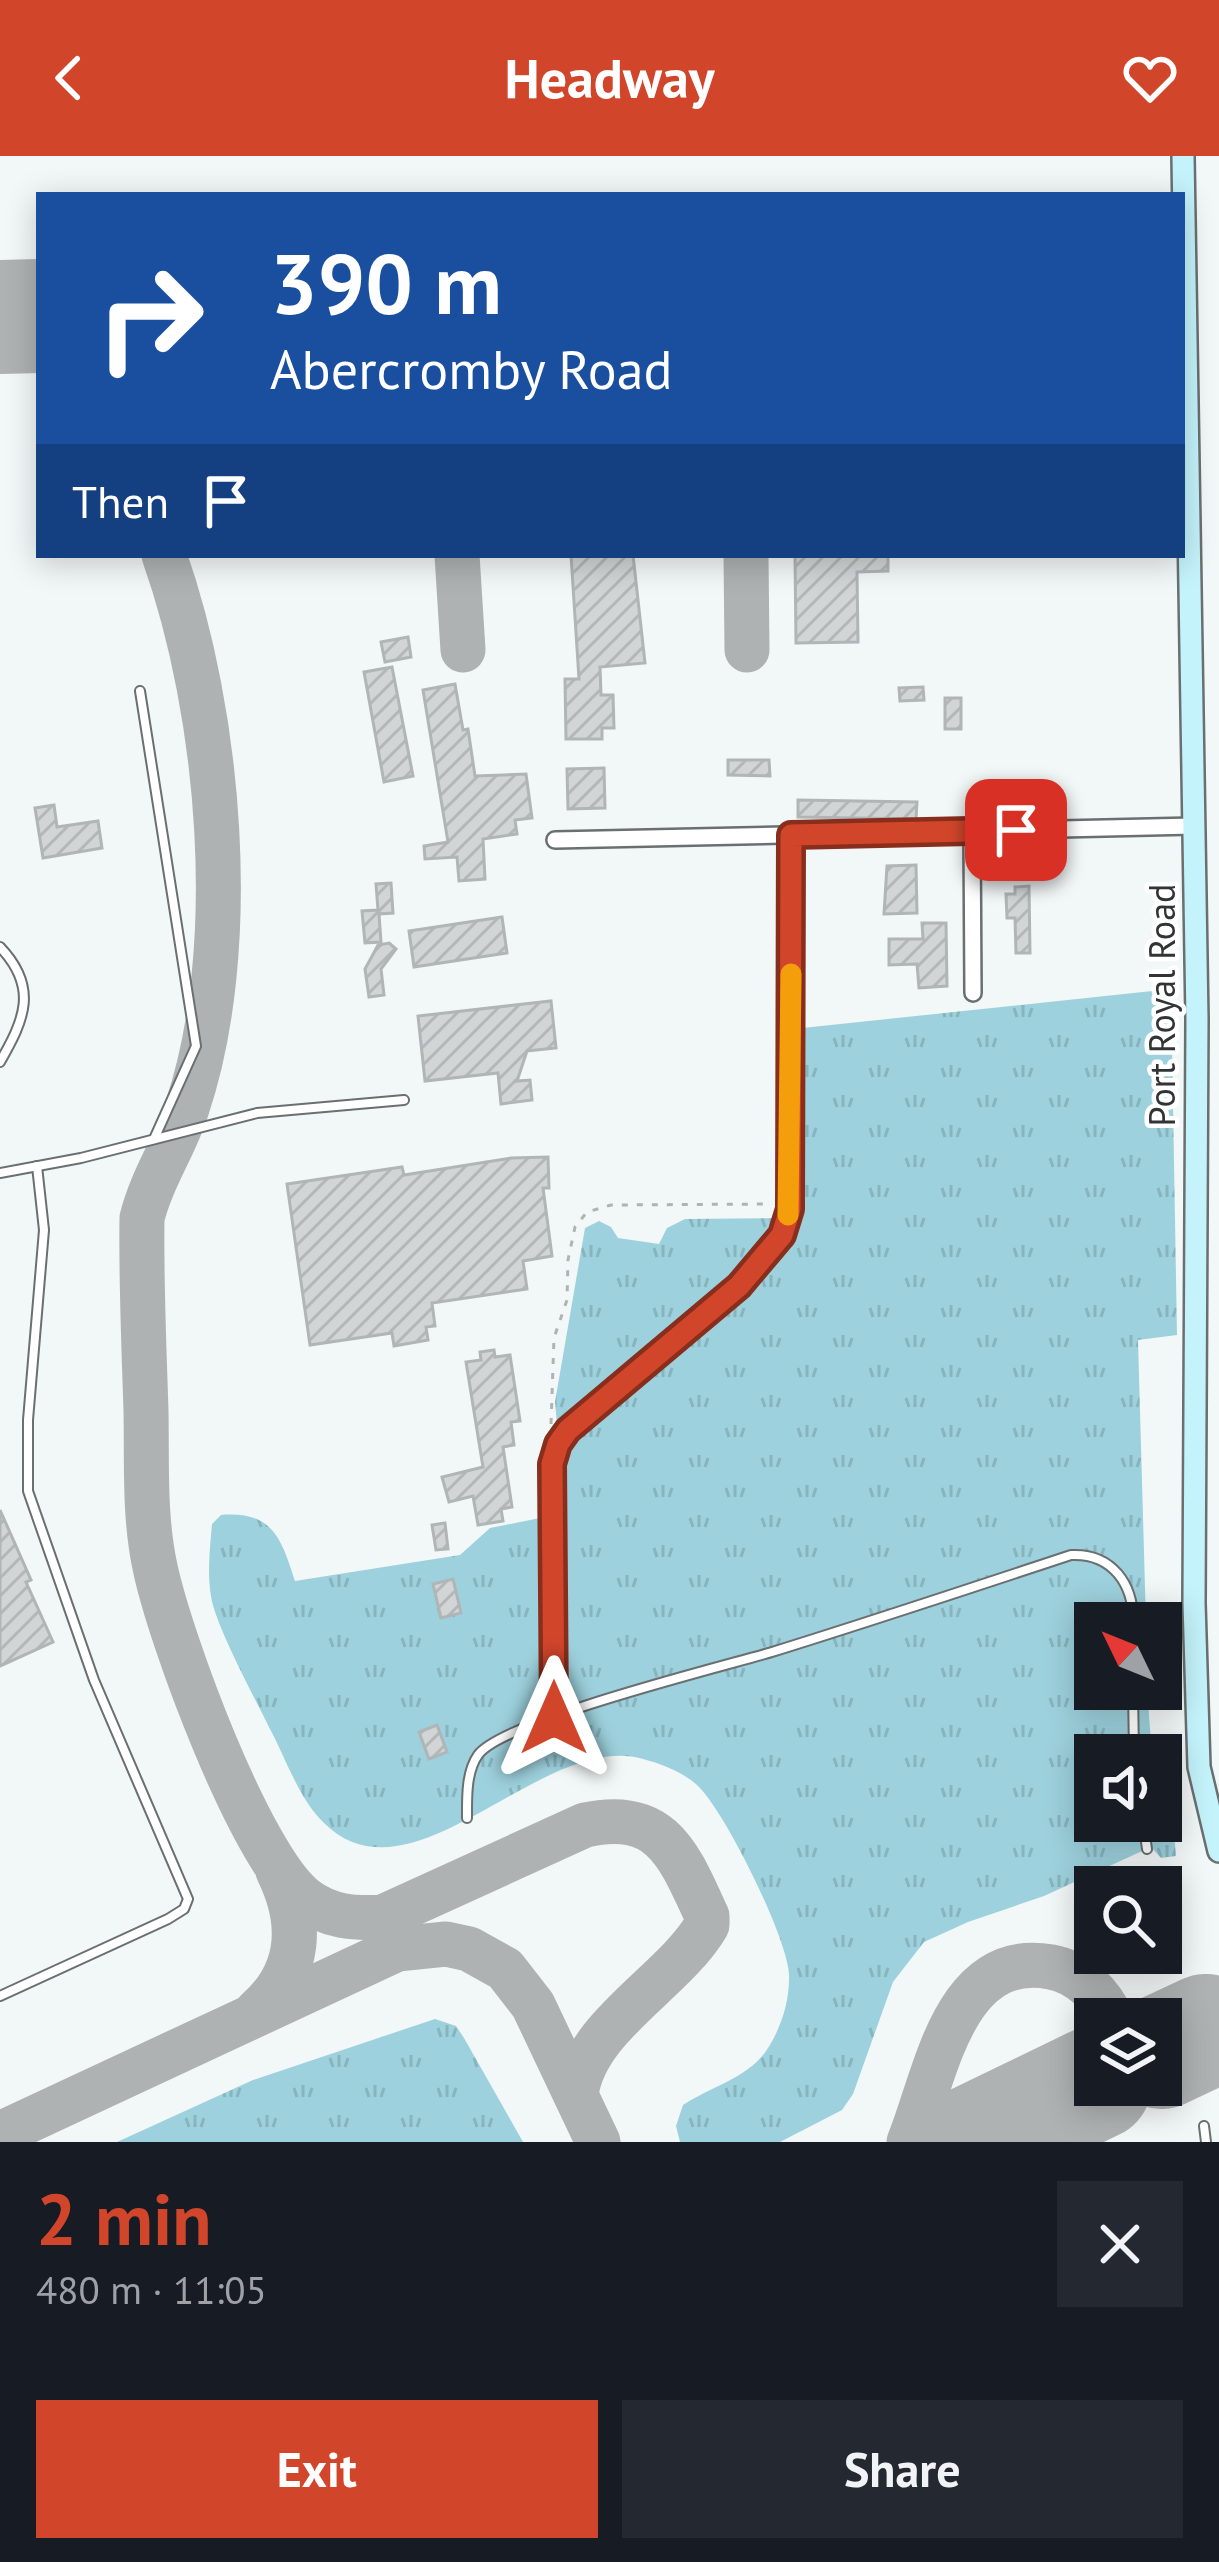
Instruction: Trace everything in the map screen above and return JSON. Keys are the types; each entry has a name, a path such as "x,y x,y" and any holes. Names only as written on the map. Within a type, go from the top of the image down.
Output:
{"main road":[{"name":"Port Royal Road","path":"1183,156 1184,192"},
{"name":"Port Royal Road","path":"1185,278 1194,826 1194,1603 1199,1767 1219,1851"}],"street":[{"path":"555,840 1194,826"},
{"path":"972,831 973,993"},
{"path":"554,1718 552,1464 558,1444 568,1430 739,1286 782,1235 791,1204 791,835"}],"lane":[{"path":"140,691 196,1046 154,1139"},
{"path":"0,947 16,970 25,1000 21,1025 0,1062"},
{"path":"0,1173 257,1113 404,1100"},
{"path":"0,1996 168,1918 184,1909 188,1899 94,1680 28,1491 28,1420 44,1230 37,1166"},
{"path":"467,1818 468,1783 477,1756 497,1738 554,1718 1071,1556 1089,1554 1115,1569 1128,1586 1130,1602"},
{"path":"1146,1842 1147,1849"},
{"path":"1204,2126 1206,2142"}],"path":[{"path":"552,1464 554,1337 567,1300 574,1227 587,1212 611,1205 791,1204"}],"green space":[{"path":"1171,989 1177,1335 1138,1340 1145,1602 1074,1602 1074,1710 1149,1710 1150,1734 1074,1734 1074,1842 1175,1842 1176,1856 1161,1858 1151,1847 1110,1866 1074,1866 1074,1882 924,1942 893,1982 853,2094 842,2110 780,2142 680,2142 676,2126 683,2105 739,2075 766,2051 783,2014 789,1984 786,1956 767,1906 711,1801 693,1782 665,1766 643,1759 604,1757 563,1769 437,1834 397,1846 359,1844 324,1823 307,1802 228,1643 210,1587 212,1524 221,1515 264,1523 279,1540 295,1581 460,1555 490,1528 540,1518 552,1464 568,1430 557,1424 555,1402 585,1228 599,1221 618,1238 659,1244 667,1228 685,1219 787,1218 793,1029"},
{"path":"435,2019 456,2026 523,2142 117,2142 253,2080"}],"building":[{"path":"571,558 633,558 645,663 600,667 601,695 613,695 614,728 602,728 602,739 566,739 565,679 579,679"},
{"path":"795,558 888,558 888,571 857,572 858,642 796,643"},
{"path":"408,637 411,657 385,662 381,642"},
{"path":"392,667 413,776 384,782 364,672"},
{"path":"455,684 475,776 526,774 532,818 515,820 517,834 483,839 485,879 459,881 457,857 425,859 424,846 448,842 423,690"},
{"path":"923,687 924,700 900,701 899,688"},
{"path":"945,698 961,698 961,729 945,729"},
{"path":"728,760 769,760 770,776 728,775"},
{"path":"604,768 605,808 568,809 567,769"},
{"path":"1016,799 1018,814 989,818 988,803"},
{"path":"798,800 917,802 916,819 798,817"},
{"path":"54,805 57,827 98,821 102,848 43,858 35,808"},
{"path":"916,865 917,913 884,914 887,866"},
{"path":"391,883 393,913 379,914 381,942 365,943 362,911 378,910 376,884"},
{"path":"1029,886 1030,953 1016,953 1015,918 1007,918 1006,894 1015,894 1015,887"},
{"path":"502,917 507,953 414,967 409,931"},
{"path":"922,923 946,923 947,986 919,988 917,964 889,965 889,939 923,939"},
{"path":"389,943 396,949 381,969 384,995 369,997 365,969 378,945"},
{"path":"551,1001 556,1048 527,1051 517,1081 530,1080 532,1100 501,1104 498,1073 425,1081 418,1016"},
{"path":"548,1157 549,1188 543,1188 552,1256 523,1261 527,1289 432,1303 435,1326 426,1327 428,1340 394,1346 392,1333 310,1345 287,1184 402,1167 404,1175"},
{"path":"494,1350 495,1357 510,1355 520,1421 511,1422 514,1445 503,1447 512,1507 501,1509 503,1521 478,1525 473,1496 449,1502 442,1477 483,1467 466,1362 481,1360 480,1352"},
{"path":"0,1510 53,1642 0,1666"},
{"path":"445,1523 448,1549 436,1550 432,1525"},
{"path":"453,1579 461,1613 441,1618 433,1584"},
{"path":"437,1725 447,1752 429,1759 419,1732"}],"taxiway":[{"path":"165,558 199,685 217,830 218,904 204,1044 187,1108 142,1218 148,1509 163,1600 215,1744 260,1839 283,1875 323,1910 383,1917 585,1825 633,1824 650,1831 677,1856 707,1925 595,2047 576,2095"},
{"path":"457,558 463,650"},
{"path":"746,558 747,650"},
{"path":"257,2011 283,1980 294,1946 292,1909 278,1871"},
{"path":"0,2134 397,1949 446,1944 469,1949 505,1969 533,2005 598,2142"},
{"path":"909,2142 953,2023 991,1977 1018,1967 1051,1967 1071,1974 1099,1998"},
{"path":"1005,2142 1067,2127 1097,2106"}],"runway":[{"path":"0,317 36,316"},
{"path":"1182,2042 1206,2031"},
{"path":"973,2142 1074,2093"}],"slow traffic":[{"path":"788,1215 791,974"}],"route":[{"path":"554,1718 552,1464 558,1444 568,1430 739,1286 782,1235 790,1209 791,835 1016,830"}]}
